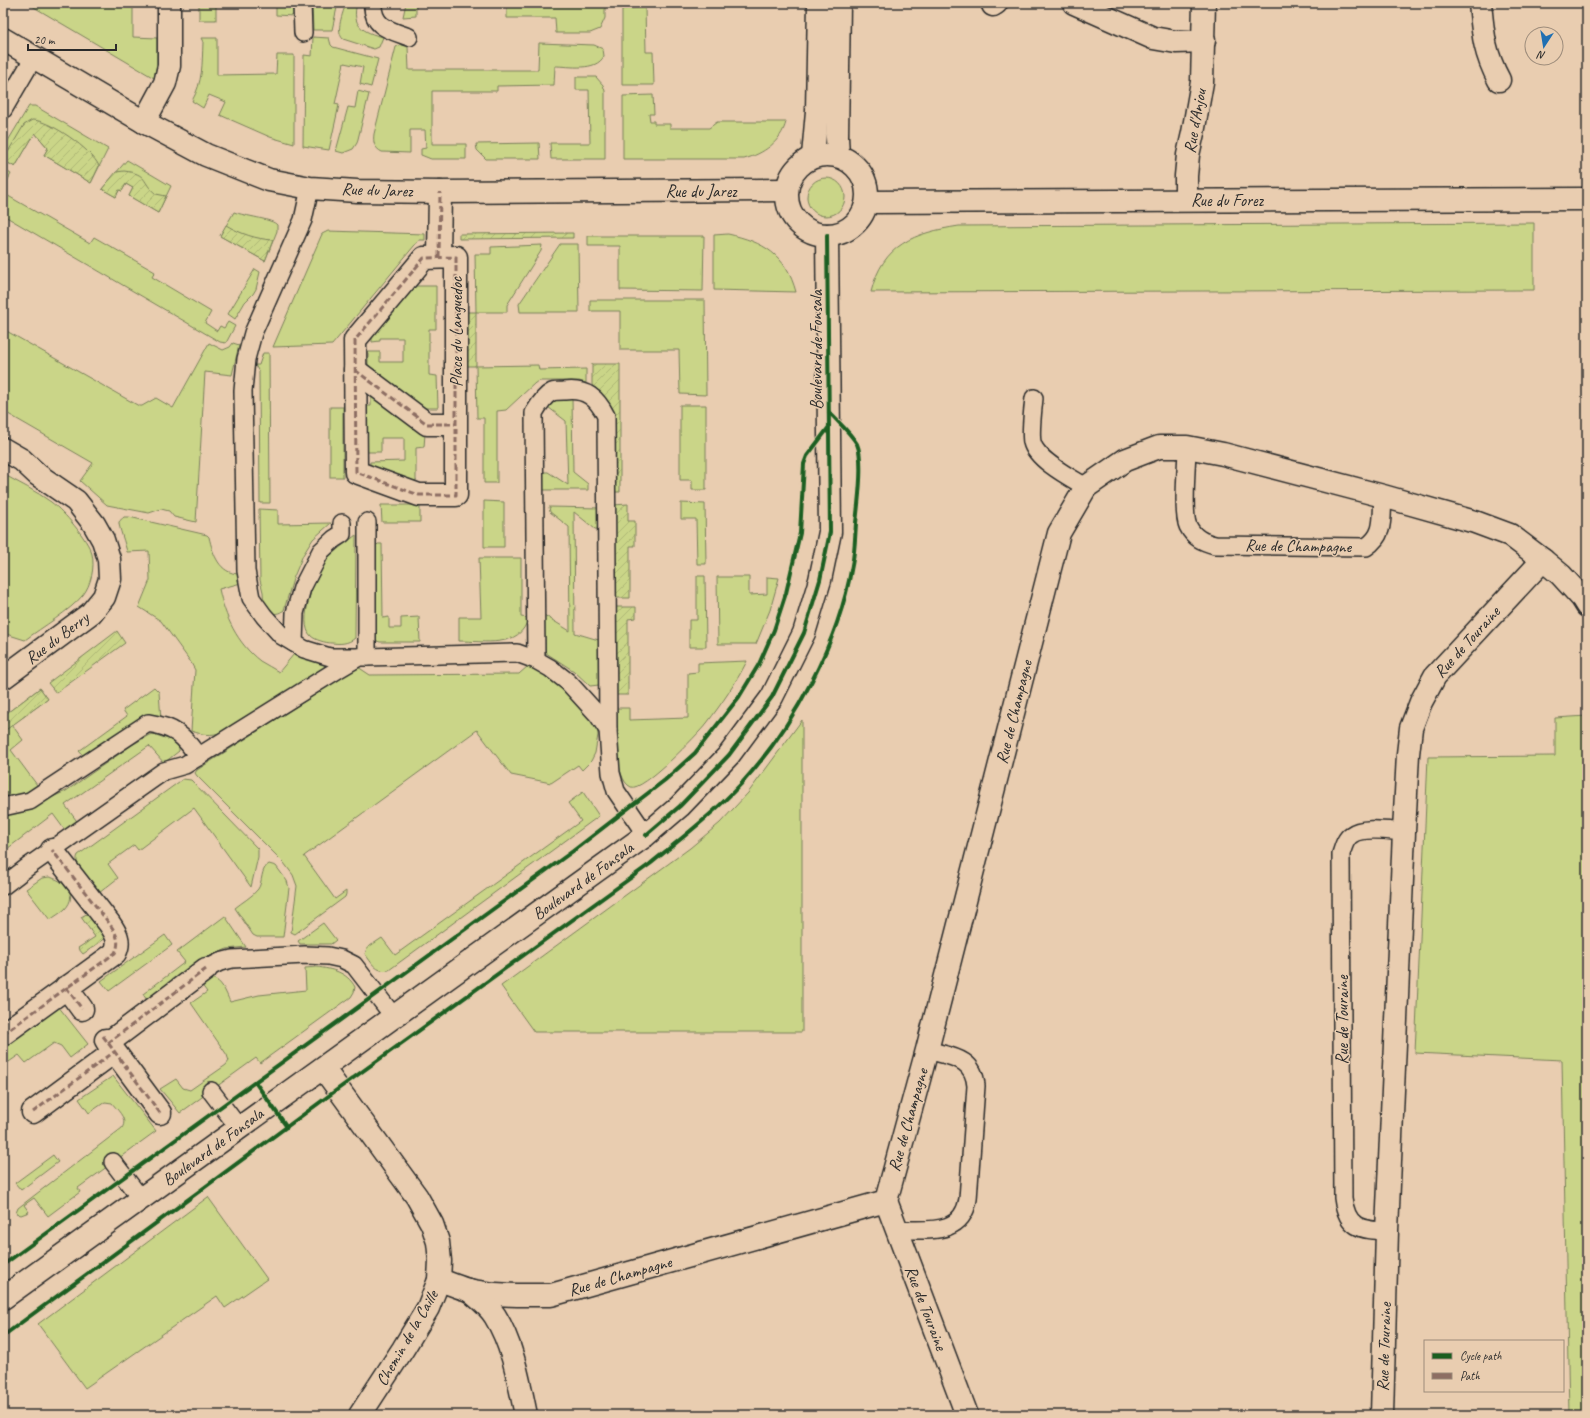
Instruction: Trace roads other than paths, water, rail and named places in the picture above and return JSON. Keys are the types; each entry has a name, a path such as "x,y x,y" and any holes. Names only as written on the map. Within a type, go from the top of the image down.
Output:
{"street":[{"path":"144,122 165,83 170,66 169,3"},
{"path":"813,156 817,111 819,3"},
{"path":"838,156 839,3"},
{"path":"1074,3 1153,38 1176,42 1204,41"},
{"name":"Rue d'Anjou","path":"1186,200 1186,169 1202,82 1204,3"},
{"path":"1480,3 1485,48 1491,65 1499,80"},
{"name":"Rue du Jarez","path":"3,39 144,122 206,155 269,180 310,188 357,191 440,192 787,190"},
{"path":"813,156 838,156 851,162 862,175 867,188 867,202 862,215 849,228 836,234 827,235 810,231 799,223 794,217 788,204 787,190 789,182 795,170 813,156"},
{"name":"Place du Languedoc","path":"439,257 440,192"},
{"name":"Rue du Forez","path":"867,202 1587,199"},
{"name":"Boulevard de Fonsala","path":"3,1298 646,835 680,806 729,755 772,697 804,633 820,580 830,532 827,235"},
{"name":"Place du Languedoc","path":"456,257 456,495 419,495 356,472 355,370 355,340 424,258 456,257"},
{"path":"355,370 427,424 455,424"},
{"name":"Rue de Champagne","path":"439,1280 469,1290 508,1295 551,1295 886,1201 927,1050 1059,533 1086,488 1125,460 1159,447 1187,447 1223,454 1475,522 1510,535 1561,576 1582,598 1587,606"},
{"name":"Rue du Berry","path":"3,449 22,460 38,475 76,501 94,524 103,540 109,560 110,579 104,597 91,613 3,678"},
{"name":"Rue de Touraine","path":"1382,1415 1387,1231 1404,832 1408,754 1411,728 1421,702 1435,676 1543,560"},
{"path":"3,1034 115,953 118,946 116,933 52,850"},
{"path":"33,1112 108,1044 206,969"},
{"path":"66,987 82,1009"},
{"path":"108,1044 160,1113"},
{"path":"323,1068 417,1198 432,1224 438,1242 440,1261 439,1280"},
{"name":"Rue de Touraine","path":"886,1201 967,1415"},
{"name":"Chemin de la Caille","path":"360,1415 428,1308 439,1280"},
{"path":"469,1290 484,1302 495,1316 505,1335 514,1363 526,1415"}],"lane":[{"path":"302,3 303,33"},
{"path":"373,3 372,12 377,22 392,32 409,37"},
{"path":"3,110 34,57"},
{"path":"310,188 306,212 250,341 246,359 243,391 246,571 252,598 264,616 282,636 304,649 330,657 517,653 536,660 550,668 568,682 598,715 608,730"},
{"path":"536,660 534,414 541,401 552,392 568,390 587,393 600,404 606,416 608,730 611,773 616,791 646,835"},
{"path":"1034,398 1032,442 1038,452 1047,461 1086,488"},
{"name":"Rue de Champagne","path":"1187,447 1186,512 1188,525 1195,536 1203,542 1215,545 1366,547 1374,542 1380,533 1383,496"},
{"path":"363,657 367,522"},
{"path":"294,643 295,613 302,588 321,551 342,534 342,523"},
{"path":"3,886 164,771 182,767 337,670 363,657"},
{"path":"3,807 30,801 148,723 160,725 180,734 188,742 198,757"},
{"name":"Rue de Touraine","path":"1387,1231 1372,1230 1358,1226 1349,1219 1345,1211 1343,1198 1341,854 1349,835 1359,831 1404,832"},
{"path":"206,969 220,962 232,959 305,955 328,956 342,959 354,965 394,1017"},
{"name":"Rue de Champagne","path":"897,1230 938,1229 950,1227 960,1219 966,1209 967,1204 976,1076 971,1067 964,1062 927,1050"},
{"path":"211,1091 240,1128"},
{"path":"113,1162 142,1199"}]}
